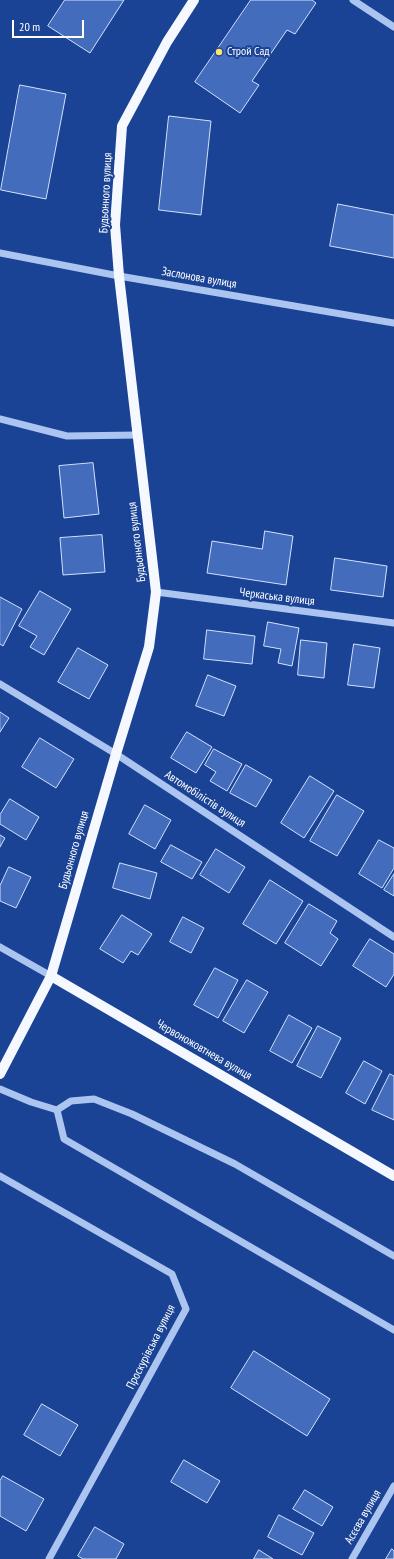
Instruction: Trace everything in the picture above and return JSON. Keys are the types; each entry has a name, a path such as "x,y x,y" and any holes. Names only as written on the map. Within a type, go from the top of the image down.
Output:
{"main road":[{"name":"Будьонного вулиця","path":"0,1074 51,976 116,754 150,647 156,592 119,276 115,225 122,126 167,42 194,0"},
{"name":"Червоножовтнева вулиця","path":"51,976 394,1176"}],"street":[{"path":"353,0 394,27"},
{"name":"Заслонова вулиця","path":"0,252 119,276 394,323"},
{"path":"0,419 67,436 138,435"},
{"name":"Черкаська вулиця","path":"156,592 394,623"},
{"name":"Автомобілістів вулиця","path":"0,684 116,754 394,937"},
{"name":"Червоножовтнева вулиця","path":"0,947 51,976"},
{"path":"0,1089 30,1102 57,1110 71,1101 94,1099 132,1114 235,1164 394,1256"},
{"path":"57,1110 64,1139 394,1330"},
{"name":"Проскурівська вулиця","path":"0,1176 172,1274 186,1309 49,1559"},
{"name":"Асєєва вулиця","path":"352,1559 394,1486"}],"building":[{"path":"65,0 124,0 90,53 48,26"},
{"path":"251,0 312,0 316,3 295,34 287,30 252,81 259,85 240,113 195,82"},
{"path":"20,85 66,94 46,199 1,190"},
{"path":"169,116 211,121 201,215 159,210"},
{"path":"338,204 394,215 394,258 330,246"},
{"path":"93,463 99,514 64,518 59,466"},
{"path":"265,531 293,536 286,585 207,573 212,541 262,549"},
{"path":"102,535 105,572 63,575 60,538"},
{"path":"335,558 387,566 383,597 331,590"},
{"path":"40,591 71,609 44,655 30,647 37,636 19,626"},
{"path":"0,597 22,609 3,646 0,644"},
{"path":"268,622 299,628 292,666 278,663 281,649 264,646"},
{"path":"207,630 255,636 252,664 204,659"},
{"path":"301,640 327,643 324,678 298,675"},
{"path":"354,644 380,648 374,688 348,685"},
{"path":"78,648 108,665 89,699 58,682"},
{"path":"208,675 236,686 224,716 196,706"},
{"path":"0,712 9,718 0,732"},
{"path":"187,732 212,747 196,773 171,758"},
{"path":"40,738 74,759 56,788 22,767"},
{"path":"214,749 242,764 227,791 210,781 216,772 205,765"},
{"path":"246,765 272,780 256,807 230,793"},
{"path":"310,776 334,791 304,838 281,823"},
{"path":"337,795 364,811 337,856 310,841"},
{"path":"10,799 39,817 26,840 0,824 0,815"},
{"path":"145,805 171,820 155,849 129,834"},
{"path":"0,835 5,838 0,847"},
{"path":"379,840 394,848 394,868 382,888 359,874"},
{"path":"171,845 202,862 192,879 161,862"},
{"path":"216,849 245,867 229,893 200,875"},
{"path":"120,863 157,873 150,899 113,888"},
{"path":"9,867 31,877 16,908 0,901 0,886"},
{"path":"394,874 394,896 384,890"},
{"path":"270,880 303,901 276,944 243,924"},
{"path":"309,904 337,921 330,933 338,939 321,966 285,943"},
{"path":"122,915 152,934 138,955 131,951 123,963 100,949"},
{"path":"183,917 204,928 191,953 170,942"},
{"path":"370,939 394,954 394,974 386,987 353,966"},
{"path":"215,968 238,980 218,1018 194,1005"},
{"path":"247,980 268,992 244,1033 223,1021"},
{"path":"289,1015 312,1028 292,1063 270,1051"},
{"path":"318,1026 341,1038 321,1078 297,1066"},
{"path":"364,1061 382,1071 365,1104 346,1093"},
{"path":"390,1074 394,1076 394,1120 372,1110"},
{"path":"254,1351 330,1399 307,1436 231,1388"},
{"path":"42,1404 78,1425 60,1456 24,1435"},
{"path":"184,1460 220,1481 207,1503 171,1482"},
{"path":"3,1476 44,1499 26,1531 0,1516 0,1481"},
{"path":"305,1490 333,1507 322,1526 293,1509"},
{"path":"279,1515 314,1533 302,1555 268,1537"},
{"path":"95,1527 124,1544 116,1559 83,1559 78,1556"},
{"path":"392,1549 394,1551 394,1559 386,1559"},
{"path":"259,1550 273,1559 254,1559"}],"place":[{"name":"Строй Сад","path":"219,52"}]}
